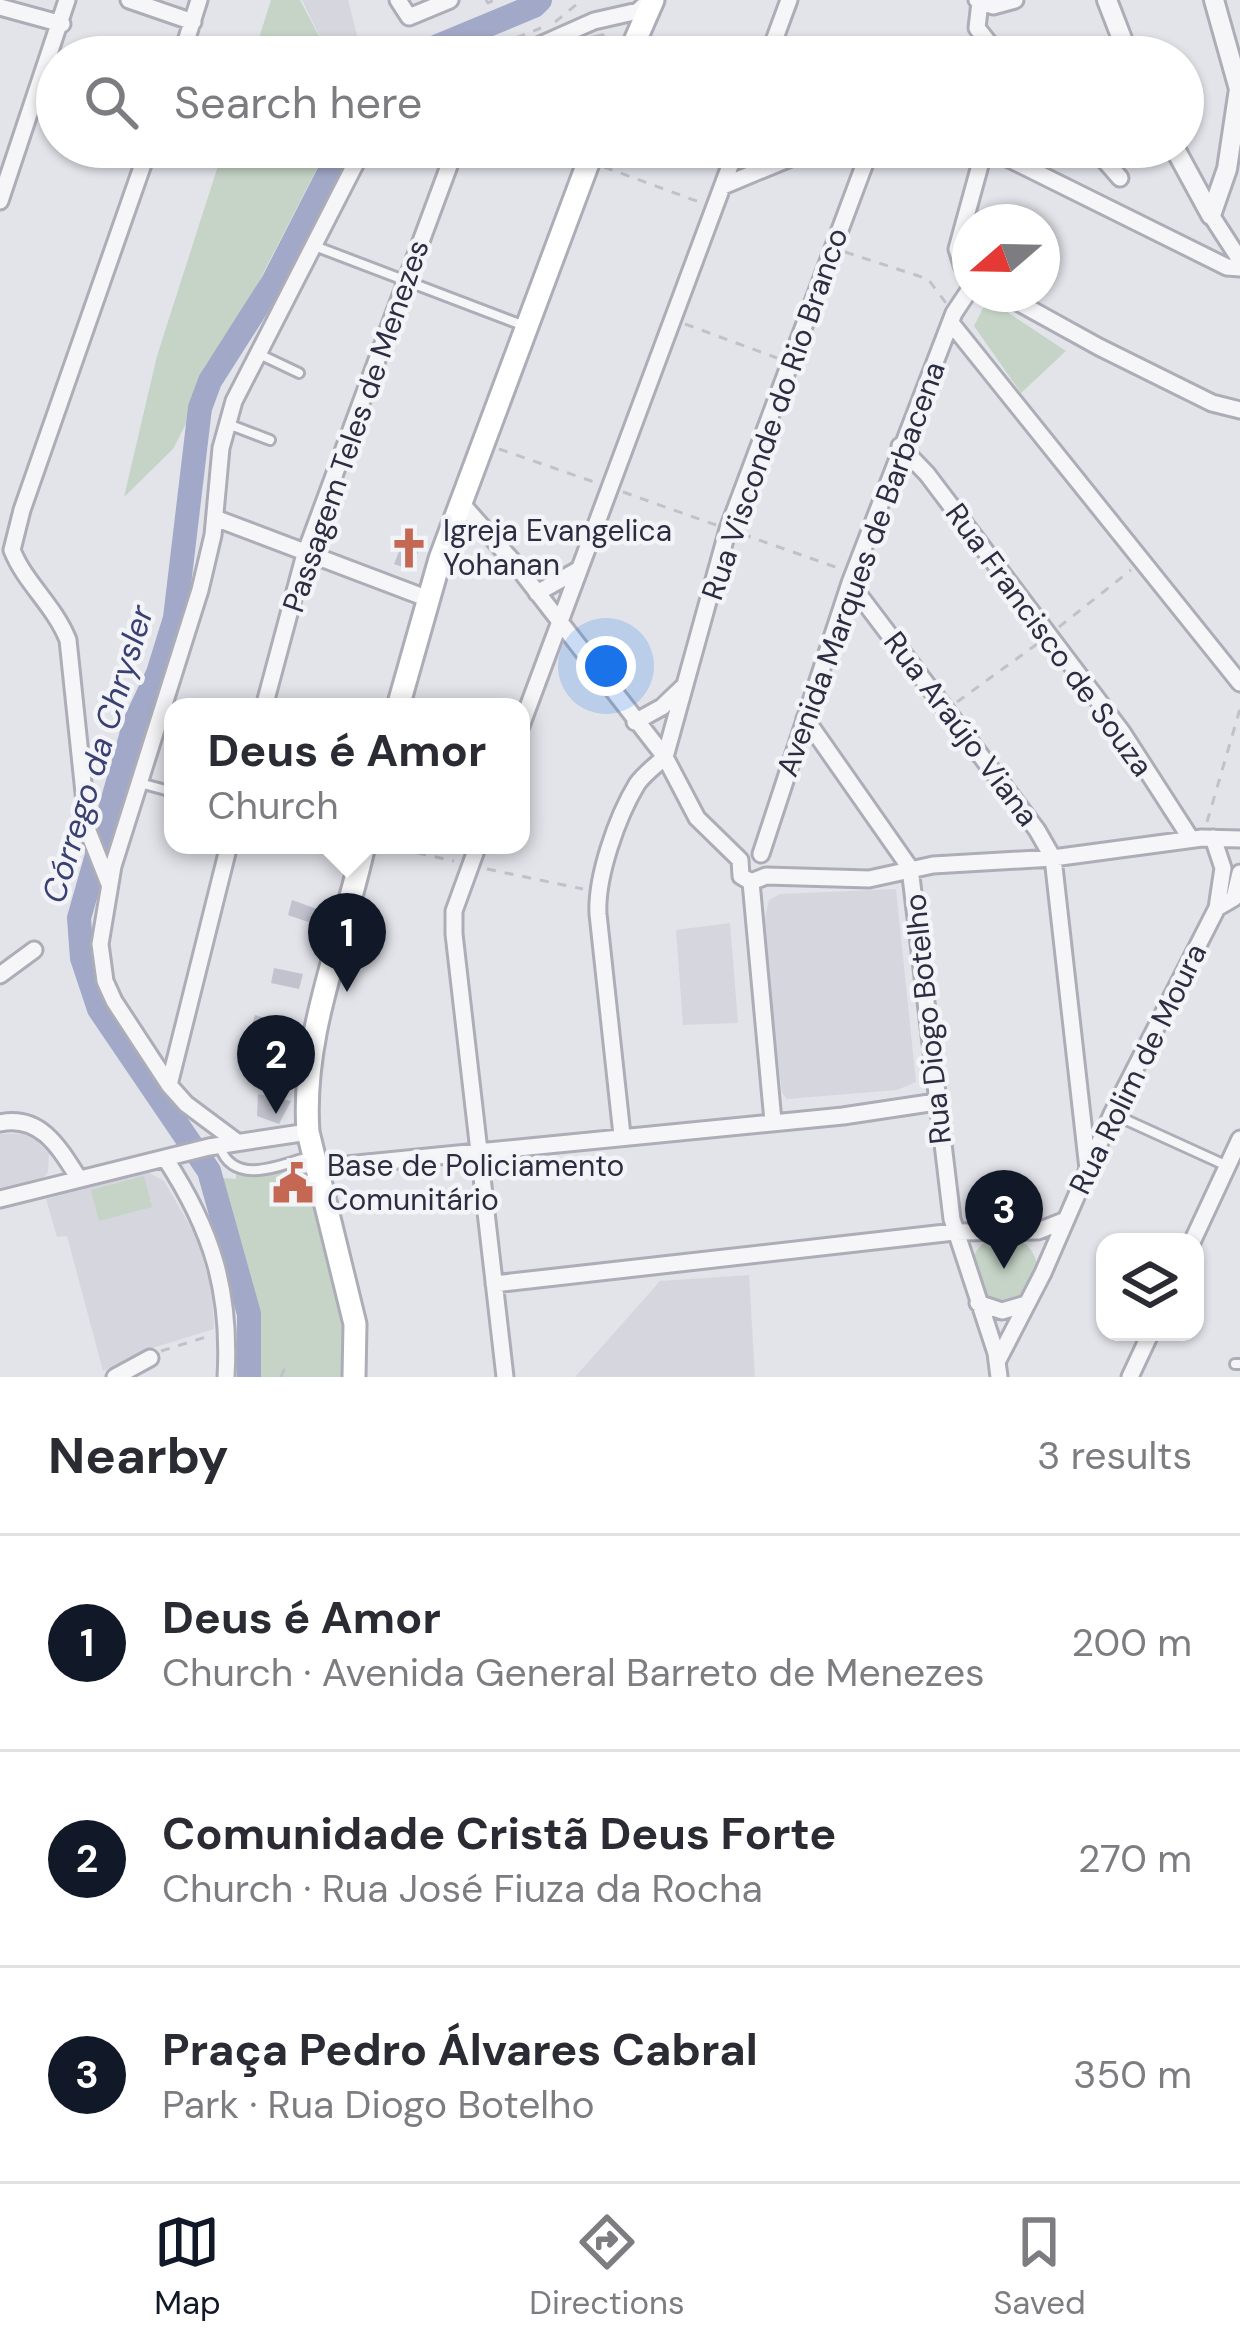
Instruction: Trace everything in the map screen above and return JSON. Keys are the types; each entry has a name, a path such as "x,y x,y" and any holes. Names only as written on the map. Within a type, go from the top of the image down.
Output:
{"main road":[{"path":"636,36 645,3"},
{"path":"400,698 427,598 586,168"},
{"path":"354,1377 356,1324 308,1132 306,1101 315,1032 362,854"}],"street":[{"path":"58,36 68,0"},
{"path":"129,0 193,22"},
{"path":"188,36 200,0"},
{"path":"398,0 409,16 450,0"},
{"path":"776,36 789,0"},
{"path":"983,36 976,28 979,1 993,6 1016,0"},
{"path":"1108,0 1121,36"},
{"path":"1211,215 1226,169 1239,89 1214,0"},
{"path":"560,36 645,3"},
{"path":"0,7 62,24"},
{"path":"0,201 36,98"},
{"path":"105,878 88,831 68,640 59,617 6,551 142,168"},
{"path":"166,698 190,626 215,518 227,424 353,168"},
{"name":"Passagem Teles de Menezes","path":"266,698 305,554 447,168"},
{"path":"530,702 729,168"},
{"path":"723,185 765,168"},
{"name":"Rua Visconde do Rio Branco","path":"665,757 728,529 863,168"},
{"path":"969,204 979,168"},
{"path":"1027,168 1227,267 1240,264 1185,168"},
{"path":"1111,168 1120,178"},
{"name":"Avenida Marques de Barbacena","path":"761,854 852,578 956,312"},
{"path":"1037,312 1212,403 1240,410"},
{"path":"952,318 1240,683"},
{"name":"Rua Francisco de Souza","path":"900,446 1202,838"},
{"path":"462,504 665,757 697,818 740,860"},
{"path":"215,518 427,598"},
{"path":"537,593 580,568"},
{"name":"Rua Araújo Viana","path":"852,578 1053,858 1088,1169"},
{"path":"635,722 662,707 686,684"},
{"path":"164,704 105,878 100,944 105,981 113,1001 170,1085 186,1104 237,1142"},
{"path":"805,718 905,870"},
{"path":"622,1135 597,890 638,783 665,757"},
{"path":"772,1121 759,879 769,866 761,854 752,851 740,860 739,872 759,879 849,878 874,871 1053,858 1202,838 1240,840"},
{"name":"Rua Rolim de Moura","path":"999,1368 1112,1114 1217,908 1223,868 1202,838"},
{"path":"170,1085 227,854"},
{"path":"475,854 454,910 454,934 505,1377"},
{"name":"Rua Diogo Botelho","path":"905,870 954,1232 999,1368"},
{"name":"Rua Rolim de Moura","path":"1217,908 1237,896 1240,874"},
{"path":"0,975 34,950"},
{"path":"315,1162 843,1116 936,1102"},
{"path":"0,1123 15,1120 43,1131 79,1179"},
{"path":"0,1199 214,1146 308,1132"},
{"path":"1196,1233 1240,1139"},
{"path":"174,1156 209,1236 223,1292 226,1377"},
{"path":"494,1284 954,1232 1042,1230 1066,1220"},
{"path":"963,1261 976,1239 991,1231"},
{"path":"1014,1231 1036,1247 1043,1273"},
{"path":"978,1303 1002,1311 1028,1303"},
{"path":"1130,1377 1147,1341"},
{"path":"116,1377 150,1358"}],"lane":[{"path":"311,245 529,327"},
{"path":"258,353 299,373"},
{"path":"227,424 270,440"},
{"path":"138,782 164,789"},
{"path":"1112,1114 1227,1166"},
{"path":"214,1146 225,1161 242,1170 315,1162"}],"path":[{"path":"486,0 494,0"},
{"path":"520,36 556,22 581,0"},
{"path":"623,168 715,208"},
{"path":"833,248 928,279 952,318"},
{"path":"674,321 790,362"},
{"path":"483,445 548,464 852,578"},
{"path":"1202,838 1240,709"},
{"path":"422,854 597,890"},
{"path":"150,1358 226,1331"},
{"path":"281,1377 287,1363"}],"shaded area":[{"path":"302,0 348,0 357,36 320,36"},
{"path":"896,889 916,1082 897,1090 787,1099 782,1093 762,932 769,900 780,894"},
{"path":"730,923 738,1023 683,1025 676,930"},
{"path":"29,1133 49,1154 48,1172 0,1190 0,1134"},
{"path":"148,1172 164,1181 197,1238 212,1291 214,1329 146,1350 103,1371 67,1236 57,1237 46,1199"},
{"path":"749,1275 755,1377 575,1377 660,1281"}],"green space":[{"path":"271,0 300,0 319,36 260,36"},
{"path":"217,168 317,168 173,449 124,497 157,356"},
{"path":"981,312 1007,312 1066,351 1021,393 974,326"},
{"path":"309,1162 345,1307 346,1377 252,1377 249,1302 221,1178 236,1179 236,1174"},
{"path":"144,1176 152,1207 99,1221 91,1190"},
{"path":"1004,1236 1027,1246 1037,1269 1027,1292 1004,1302 981,1292 971,1269 981,1246"}],"building":[{"path":"402,544 419,550 411,570 394,564"},
{"path":"292,900 328,913 325,928 288,915"},
{"path":"274,968 303,974 299,989 271,983"},
{"path":"255,1015 290,1025 287,1036 252,1026"},
{"path":"246,1054 287,1063 282,1083 243,1072"},
{"path":"258,1094 291,1101 279,1124 257,1116"},
{"name":"Base de Policiamento Comunitário","path":"300,1168 306,1172 305,1185 296,1199 280,1189 291,1170 298,1173"}],"waterway":[{"name":"Córrego da Chrysler","path":"462,36 540,0"},
{"name":"Córrego da Chrysler","path":"249,1377 249,1314 209,1171 99,1009 82,958 79,918 135,722 158,673 175,618 200,408 210,381 273,282 331,168"}],"place":[{"name":"Igreja Evangelica Yohanan","path":"409,548"},
{"name":"Deus é Amor","path":"347,992"},
{"name":"Comunidade Cristã Deus Forte","path":"276,1114"},
{"name":"Base de Policiamento Comunitário","path":"293,1183"},
{"name":"Praça Pedro Álvares Cabral","path":"1004,1269"}]}
